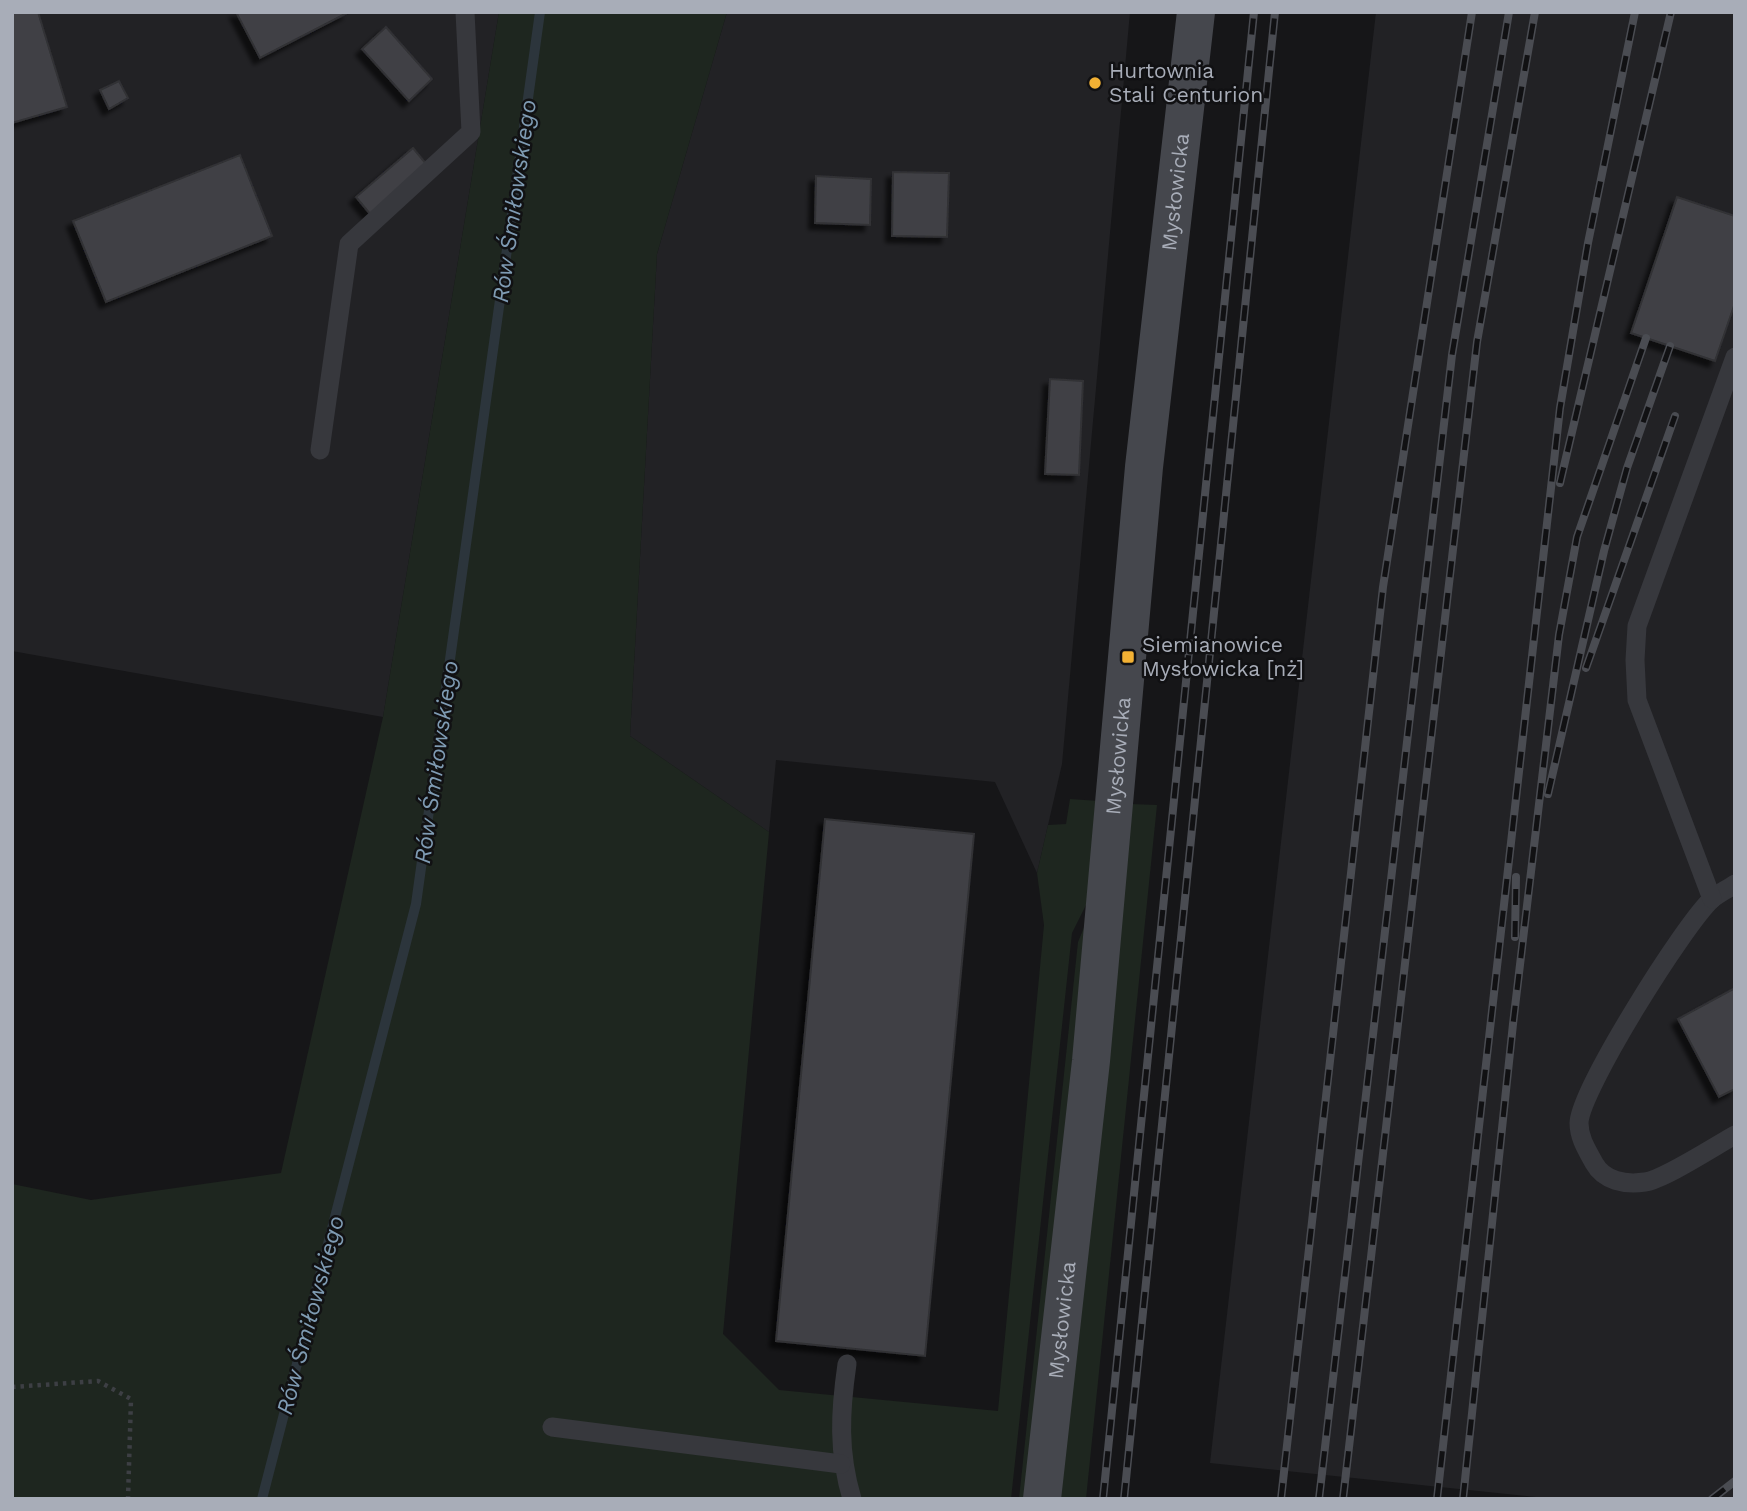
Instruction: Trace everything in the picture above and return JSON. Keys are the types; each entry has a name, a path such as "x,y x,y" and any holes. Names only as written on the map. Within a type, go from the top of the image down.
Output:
{"street":[{"name":"Mysłowicka","path":"1042,1499 1091,1060 1144,467 1196,12"}],"lane":[{"path":"320,450 349,244 471,132 465,12"},
{"path":"1712,899 1637,700 1634,660 1637,626 1735,357"},
{"path":"1735,884 1712,899 1679,940 1595,1077 1583,1101 1579,1123 1582,1142 1598,1170 1617,1182 1647,1182 1735,1135"},
{"path":"847,1364 842,1396 841,1464 852,1499"},
{"path":"552,1427 841,1464"}],"path":[{"path":"12,1387 98,1381 131,1399 128,1499"}],"shaded area":[{"path":"12,12 499,12 383,717 12,651"},
{"path":"499,12 727,12 657,254 630,736 769,832 723,1334 779,1390 998,1411 1044,925 1037,873 1048,825 1066,824 1070,799 1099,801 1090,897 1072,933 1011,1499 12,1499 12,1184 91,1200 281,1173 383,717"},
{"path":"727,12 1130,12 1062,764 1037,873 995,782 776,760 769,832 630,736 657,254"},
{"path":"1376,12 1735,12 1735,1499 1555,1499 1210,1463"},
{"path":"1130,804 1157,805 1086,1499 1059,1499"},
{"path":"1088,918 1027,1499 1019,1499 1078,942"}],"building":[{"path":"12,12 38,12 67,107 12,123"},
{"path":"236,12 349,12 260,58"},
{"path":"386,27 432,79 409,101 362,49"},
{"path":"119,81 128,98 109,109 100,90"},
{"path":"413,148 432,171 375,220 356,197"},
{"path":"240,155 272,236 106,302 73,221"},
{"path":"893,172 949,173 947,237 892,236"},
{"path":"816,176 871,179 870,225 815,223"},
{"path":"1677,197 1735,216 1735,303 1715,361 1631,333"},
{"path":"1050,379 1083,381 1079,475 1045,474"},
{"path":"825,819 974,834 925,1356 776,1341"},
{"path":"1735,988 1735,1089 1719,1097 1678,1019"}],"waterway":[{"name":"Rów Śmiłowskiego","path":"262,1499 416,904 540,12"}],"railway":[{"path":"1103,1499 1254,12"},
{"path":"1124,1499 1275,12"},
{"path":"1281,1499 1383,587 1472,12"},
{"path":"1319,1499 1452,355 1509,12"},
{"path":"1343,1499 1477,342 1535,12"},
{"path":"1437,1499 1560,408 1588,243 1635,12"},
{"path":"1560,483 1671,12"},
{"path":"1463,1499 1513,1024 1559,635 1577,537 1646,338"},
{"path":"1548,794 1604,551 1627,468 1670,346"},
{"path":"1586,668 1675,416"},
{"path":"1515,937 1516,877"},
{"path":"1712,1499 1735,1481"}],"place":[{"name":"Hurtownia Stali Centurion","path":"1095,83"},
{"name":"Siemianowice Mysłowicka [nż]","path":"1128,657"}]}
